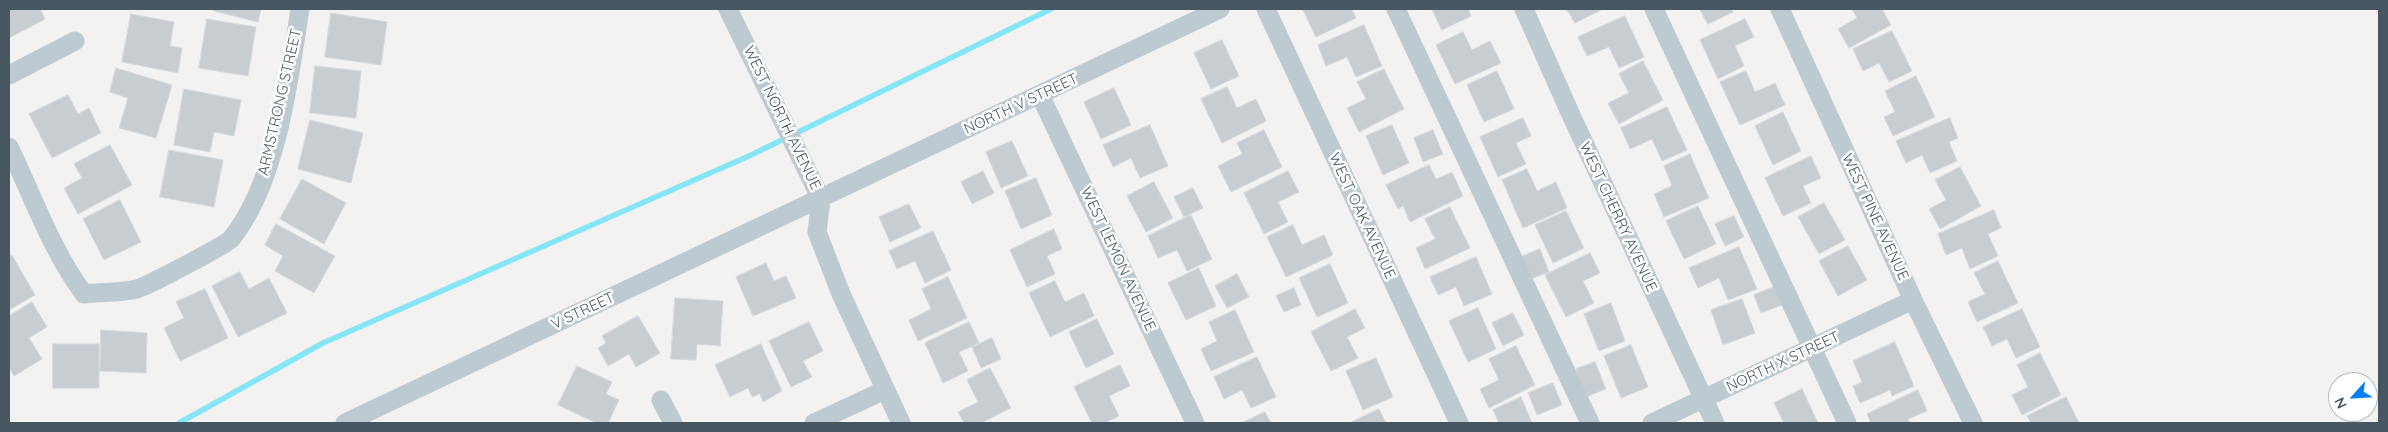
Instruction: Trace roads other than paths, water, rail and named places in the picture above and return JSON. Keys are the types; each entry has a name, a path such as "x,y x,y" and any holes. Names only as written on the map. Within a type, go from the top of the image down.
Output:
{"street":[{"name":"ARMSTRONG STREET","path":"9,147 54,247 68,273 84,294 138,288 230,240 258,196 280,113 300,9"},
{"name":"WEST NORTH AVENUE","path":"728,9 821,199 817,232 841,294 901,423"},
{"name":"NORTH V STREET","path":"821,199 1220,9"},
{"name":"WEST OAK AVENUE","path":"1266,9 1458,423"},
{"path":"1396,9 1590,423"},
{"name":"WEST CHERRY AVENUE","path":"1524,9 1571,115 1715,423"},
{"path":"1654,9 1847,423"},
{"name":"WEST PINE AVENUE","path":"1780,9 1913,300 1973,423"},
{"path":"9,75 75,41"},
{"name":"WEST LEMON AVENUE","path":"1040,94 1195,423"},
{"name":"V STREET","path":"345,423 821,199"},
{"name":"NORTH X STREET","path":"1652,423 1913,300"},
{"path":"814,423 885,390"},
{"path":"661,400 673,423"}],"waterway":[{"path":"179,423 323,343 749,156 1051,9"}]}
